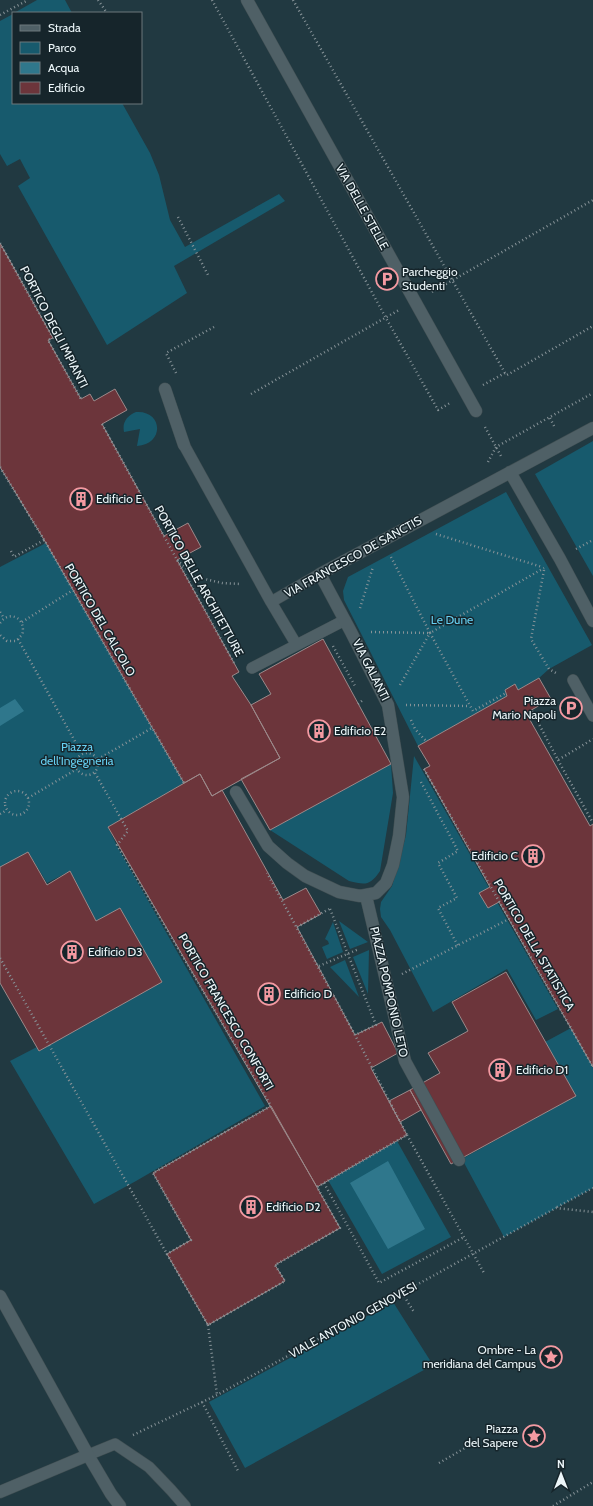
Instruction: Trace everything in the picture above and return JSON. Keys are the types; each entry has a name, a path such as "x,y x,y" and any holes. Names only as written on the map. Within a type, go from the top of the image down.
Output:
{"street":[{"name":"VIA DELLE STELLE","path":"247,0 476,411"},
{"path":"166,389 184,445"},
{"name":"VIA FRANCESCO DE SANCTIS","path":"320,574 593,428"},
{"path":"510,472 560,559 593,621"},
{"name":"VIA GALANTI","path":"320,574 344,620 352,632 388,705 403,797 402,813 393,866 386,883 376,893 366,896"},
{"path":"236,792 268,846 276,855 305,876 326,887 352,895 366,896"},
{"name":"PIAZZA POMPONIO LETO","path":"366,896 405,1062 459,1160"},
{"path":"0,1296 88,1455 111,1494 120,1506"},
{"path":"0,1492 88,1455"}],"lane":[{"name":"VIA FRANCESCO DE SANCTIS","path":"184,445 271,602 320,574"},
{"path":"271,602 296,644"},
{"path":"252,668 344,620"},
{"path":"573,680 593,716"},
{"path":"88,1455 115,1444 149,1467 172,1490 185,1506"}],"path":[{"path":"0,15 28,0"},
{"path":"98,0 106,12"},
{"path":"212,0 438,410 505,373 506,375 593,326"},
{"path":"294,0 505,373"},
{"path":"178,217 208,274"},
{"name":"PORTICO DEGLI IMPIANTI","path":"0,243 52,338 48,340 81,399"},
{"path":"166,389 181,381 166,353 214,327"},
{"path":"487,464 496,447 593,393"},
{"path":"476,411 510,472"},
{"name":"PORTICO DELLE ARCHITETTURE","path":"102,424 239,672 252,668"},
{"name":"PORTICO DEL CALCOLO","path":"0,467 44,540 184,783"},
{"path":"411,526 544,568"},
{"path":"11,551 14,557 44,540"},
{"path":"382,540 352,632 430,633"},
{"path":"382,540 430,633 473,711 506,693"},
{"path":"388,705 430,633 593,540"},
{"path":"177,560 196,578 222,583 262,586"},
{"path":"544,568 531,639 549,669 573,680"},
{"path":"22,622 73,590"},
{"path":"0,612 4,618"},
{"path":"0,623 4,618 16,617 22,622 24,631 18,640 11,642 0,636"},
{"path":"324,630 356,688"},
{"path":"18,640 82,754"},
{"path":"358,704 364,701 360,695"},
{"path":"407,711 404,705 470,706"},
{"path":"532,711 593,823"},
{"path":"409,717 415,728 426,741"},
{"path":"98,759 152,728"},
{"path":"558,760 593,739"},
{"path":"82,754 93,754 98,759 99,767 95,773 91,775 84,775 77,769 77,759 82,754"},
{"path":"28,798 77,769"},
{"name":"PORTICO DELLA STATISTICA","path":"424,769 593,1067"},
{"name":"PORTICO FRANCESCO CONFORTI","path":"95,773 128,831 117,845 271,1106 153,1173 191,1240 167,1254"},
{"path":"418,777 458,851 438,863 457,898 438,908 458,946"},
{"path":"18,791 25,794 28,798 28,808 22,813 14,814 7,810 5,802 10,793 18,791"},
{"path":"0,814 7,810"},
{"path":"264,866 319,966 407,1135 484,1273"},
{"path":"297,928 352,895"},
{"path":"330,908 376,1025 355,1035"},
{"path":"386,982 509,919"},
{"path":"319,966 376,941"},
{"path":"0,958 208,1325 217,1395"},
{"path":"208,1325 285,1281 275,1265 340,1228 317,1187 407,1135"},
{"path":"324,1183 379,1283 464,1237"},
{"name":"VIALE ANTONIO GENOVESI","path":"115,1444 217,1395 593,1188"},
{"path":"556,1208 593,1212"},
{"path":"402,1293 414,1312"},
{"path":"202,1402 238,1471"},
{"path":"438,1463 472,1444"},
{"path":"553,1506 593,1482"}],"shaded area":[{"path":"0,0 593,0 593,1506 0,1506"}],"green space":[{"path":"37,0 65,0 71,12 16,12"},
{"path":"12,15 12,104 123,104 150,153 159,175 170,220 185,247 279,194 285,201 174,266 187,293 107,345 18,186 30,178 20,159 7,166 0,154 0,21"},
{"path":"136,412 145,413 151,416 156,421 157,428 156,434 152,440 146,444 137,446 140,429 124,432 126,420 130,415"},
{"path":"593,441 593,576 535,474"},
{"name":"Le Dune","path":"506,492 592,645 549,669 539,678 518,690 515,684 505,690 507,696 418,746 344,600 343,591 348,577"},
{"name":"Piazza dell'Ingegneria","path":"46,543 184,783 108,827 117,846 265,1106 94,1204 10,1061 162,982 120,908 96,921 70,871 47,883 30,855 0,872 0,567"},
{"path":"414,756 558,1009 536,1020 507,969 433,1012 390,930 381,917 380,909 381,902 392,886 406,835"},
{"path":"391,764 393,793 380,871 370,882 363,884 349,881 270,830"},
{"path":"339,921 368,942 350,949"},
{"path":"333,922 343,952 327,959 322,947 329,944 325,939"},
{"path":"369,950 368,994 353,957"},
{"path":"345,960 359,997 330,967"},
{"path":"571,1028 593,1067 593,1188 504,1237 462,1159 575,1096 545,1042"},
{"path":"397,1141 451,1237 382,1274 328,1180"},
{"path":"393,1302 433,1365 245,1468 209,1402"}],"water":[{"path":"15,699 24,711 0,726 0,708"},
{"path":"388,1161 425,1229 388,1249 350,1183"}],"building":[{"name":"Edificio E","path":"0,243 53,338 48,340 81,399 90,394 94,401 115,389 127,410 102,424 164,536 188,523 201,547 177,560 239,672 232,676 251,705 280,758 212,796 200,774 184,783 46,543 0,467"},
{"name":"Edificio E2","path":"323,639 391,764 270,830 241,779 280,758 251,705 271,694 259,674"},
{"name":"Edificio C","path":"539,678 551,699 526,713 590,826 593,824 593,1067 499,902 488,908 479,893 490,887 424,769 430,766 418,746 507,696 505,690 515,684 518,690"},
{"name":"Edificio D","path":"200,774 212,796 222,790 283,900 306,888 321,914 297,927 355,1035 382,1022 398,1053 371,1068 407,1135 317,1187 108,827"},
{"name":"Edificio D3","path":"28,852 47,885 70,871 96,921 120,908 162,982 39,1051 0,983 0,867"},
{"name":"Edificio D1","path":"506,972 576,1096 451,1164 410,1090 440,1073 428,1053 468,1031 452,1002"},
{"path":"410,1090 421,1110 400,1122 389,1101"},
{"name":"Edificio D2","path":"271,1106 340,1228 275,1265 285,1281 208,1325 167,1254 191,1240 153,1173"}],"place":[{"name":"Parcheggio Studenti","path":"387,279"},
{"name":"Edificio E","path":"81,499"},
{"name":"Piazza Mario Napoli","path":"571,708"},
{"name":"Edificio E2","path":"319,731"},
{"name":"Edificio C","path":"533,856"},
{"name":"Edificio D3","path":"72,952"},
{"name":"Edificio D","path":"269,994"},
{"name":"Edificio D1","path":"500,1070"},
{"name":"Edificio D2","path":"251,1207"},
{"name":"Ombre - La meridiana del Campus","path":"551,1357"},
{"name":"Piazza del Sapere","path":"534,1436"}]}
